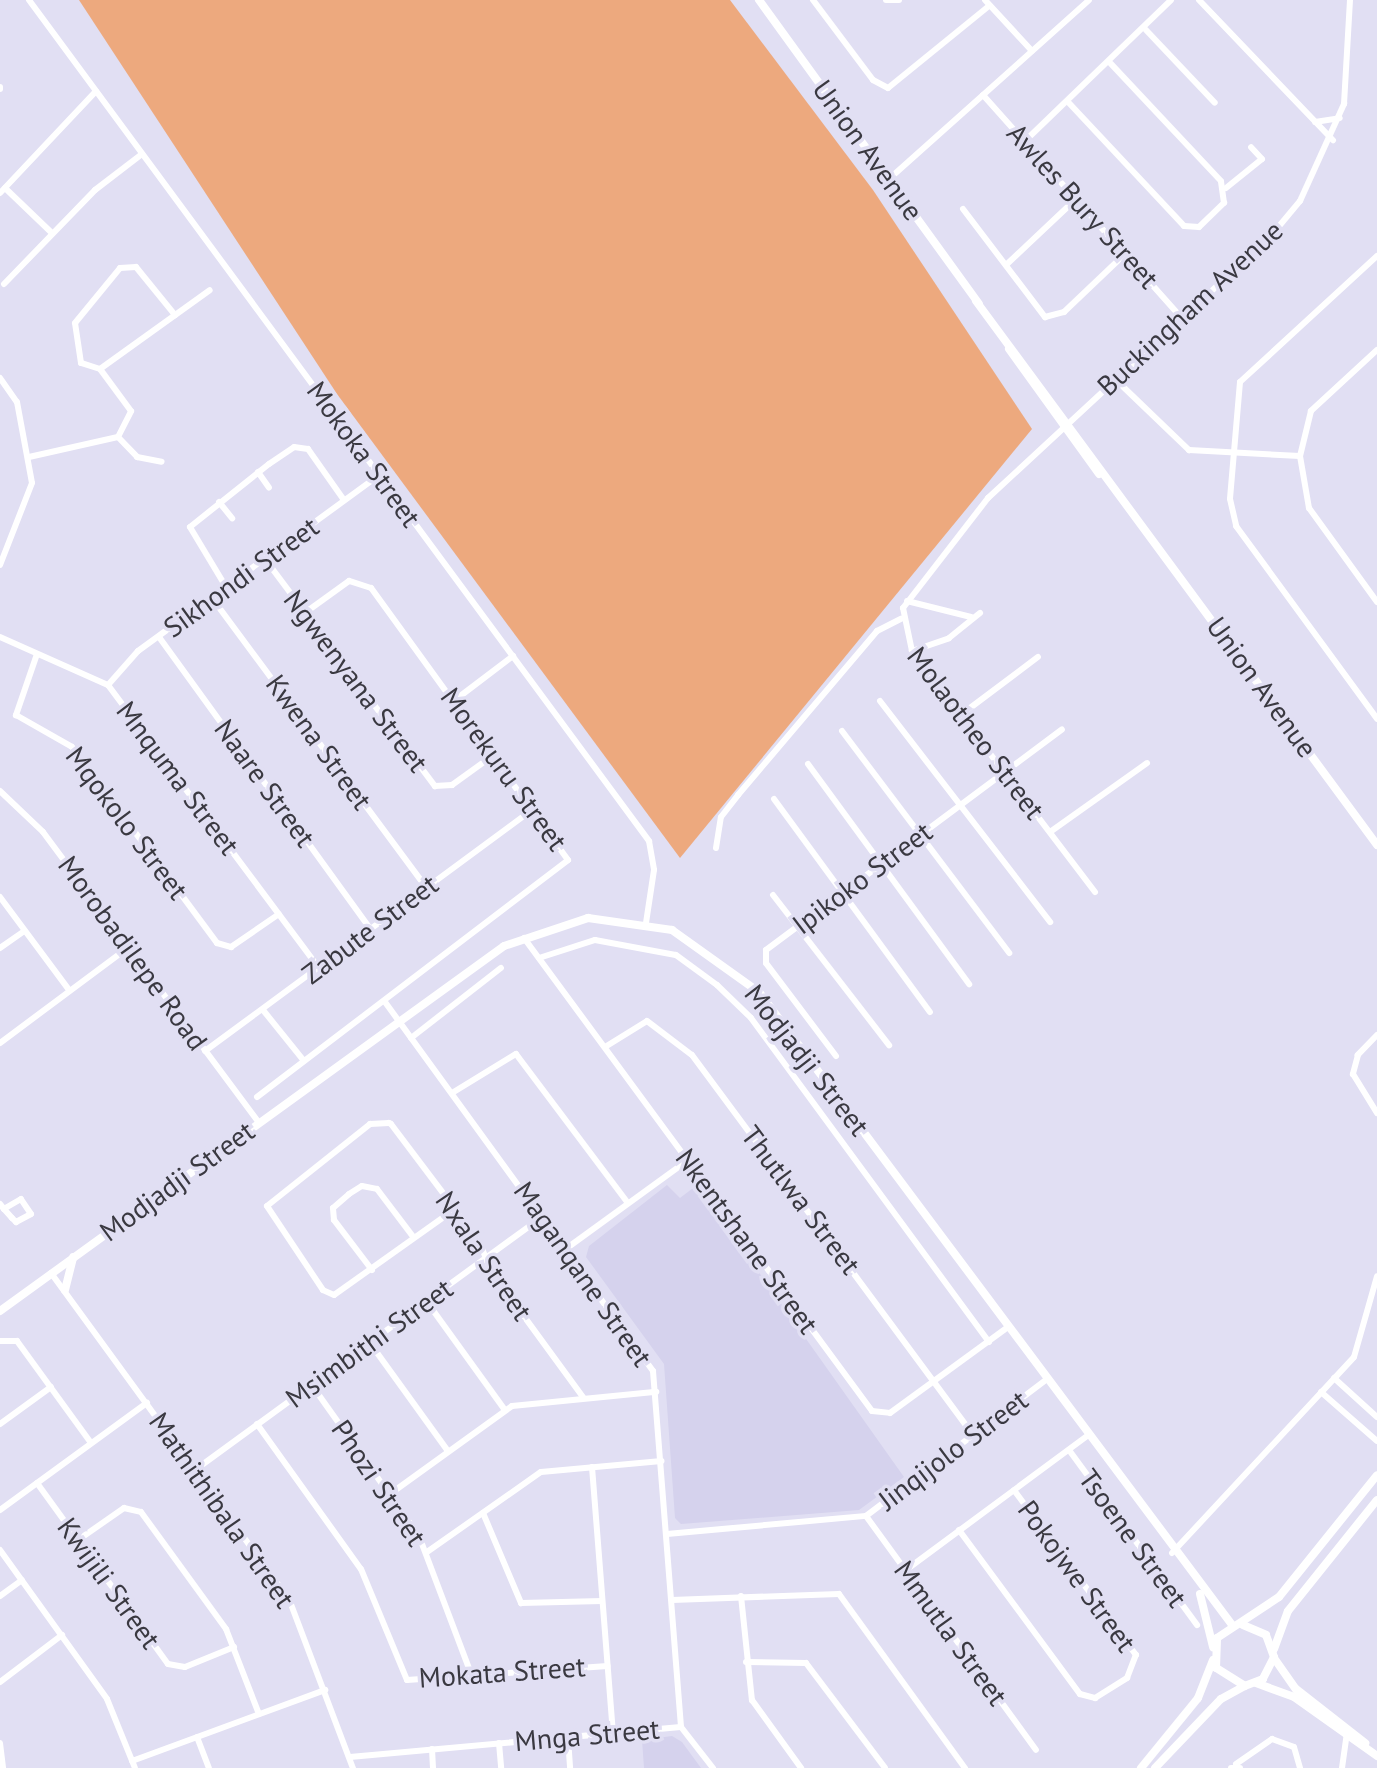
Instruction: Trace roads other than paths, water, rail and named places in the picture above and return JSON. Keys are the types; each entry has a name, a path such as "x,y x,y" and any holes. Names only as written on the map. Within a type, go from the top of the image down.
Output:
{"street":[{"name":"Mokoka Street","path":"29,0 649,841 654,870 646,923"},
{"name":"Union Avenue","path":"759,0 1066,425 1147,529 1377,845"},
{"path":"813,0 873,80 888,88 987,3 1032,51"},
{"path":"886,0 899,0"},
{"path":"889,179 1087,0"},
{"path":"1025,141 1111,64 1171,0"},
{"path":"1199,0 1333,140"},
{"name":"Buckingham Avenue","path":"1066,425 1280,226 1333,140 1340,118 1350,77 1350,0"},
{"path":"1146,30 1215,103"},
{"path":"1111,64 1226,188"},
{"path":"52,233 2,190 96,91"},
{"name":"Awles Bury Street","path":"983,95 1182,318"},
{"path":"1069,103 1184,226 1199,227 1224,203 1226,188 1262,159 1251,147"},
{"path":"1315,122 1340,118"},
{"path":"4,284 52,233 142,154"},
{"path":"1006,265 1077,198"},
{"path":"963,209 1036,310 1052,317 1125,254"},
{"path":"1377,256 1240,382 1232,455 1233,521 1377,719"},
{"path":"118,437 131,411 100,369 81,363 75,323 120,268 136,267 175,315"},
{"path":"100,369 210,290"},
{"path":"1377,350 1311,411 1300,456 1309,508 1377,602"},
{"path":"0,378 17,402 29,457 29,497 0,565"},
{"path":"1115,379 1181,446 1232,455 1300,456"},
{"name":"Molaotheo Street","path":"1066,425 966,521 907,601 901,619 912,651 1095,892"},
{"path":"29,457 118,437"},
{"path":"118,437 137,457 162,462"},
{"path":"226,587 189,529 258,472 301,447 344,500"},
{"path":"258,472 269,488"},
{"name":"Sikhondi Street","path":"108,685 159,637 379,475"},
{"path":"219,502 232,518"},
{"name":"Ngwenyana Street","path":"265,559 435,786 452,785 495,754"},
{"name":"Morekuru Street","path":"257,1097 565,868 566,850 367,584 349,581 306,612"},
{"name":"Kwena Street","path":"212,598 426,887"},
{"path":"907,601 971,617"},
{"path":"912,651 949,638 971,617 980,613"},
{"path":"716,848 721,817 738,795 877,631 901,619"},
{"name":"Mnquma Street","path":"0,637 108,685 318,967"},
{"name":"Naare Street","path":"159,637 370,928"},
{"name":"Mqokolo Street","path":"37,654 16,715 72,747 217,943 231,947 279,914"},
{"path":"455,700 513,656"},
{"path":"962,714 1038,657"},
{"path":"880,701 1050,922"},
{"name":"Ipikoko Street","path":"836,1056 765,959 799,926 1062,729"},
{"path":"842,731 1009,953"},
{"path":"1050,832 1147,763"},
{"path":"808,764 969,984"},
{"name":"Morobadilepe Road","path":"0,791 27,811 258,1122"},
{"path":"774,799 930,1012"},
{"name":"Zabute Street","path":"205,1051 535,808"},
{"path":"773,895 889,1045"},
{"path":"0,897 69,990"},
{"name":"Modjadji Street","path":"0,1311 397,1020 524,938 588,918 646,923 696,941 759,992 1172,1553 1195,1583 1238,1625"},
{"path":"0,948 24,931"},
{"name":"Nkentshane Street","path":"524,938 870,1409 890,1413 1008,1327"},
{"path":"539,958 595,940 673,954 717,985 751,1018 989,1342"},
{"path":"0,1043 129,947"},
{"path":"411,1038 501,968"},
{"name":"Maganqane Street","path":"385,1002 642,1350 656,1392 681,1727"},
{"path":"263,1010 304,1061"},
{"name":"Thutlwa Street","path":"605,1047 644,1021 692,1055 972,1434"},
{"path":"1377,1035 1358,1055 1353,1074 1377,1113"},
{"path":"452,1093 503,1055 516,1054 628,1203"},
{"name":"Nxala Street","path":"372,1270 341,1293 326,1293 267,1206 381,1121 391,1124 455,1209 489,1257 491,1271 583,1397"},
{"path":"567,1248 688,1160"},
{"path":"414,1238 373,1187 340,1200 334,1220 372,1270 455,1209"},
{"path":"21,1199 31,1214 16,1222 2,1206 21,1199"},
{"name":"Msimbithi Street","path":"195,1470 543,1216"},
{"path":"65,1290 73,1257"},
{"name":"Mathithibala Street","path":"51,1273 289,1599 353,1768"},
{"path":"1172,1553 1357,1352 1377,1276"},
{"path":"427,1302 505,1410"},
{"path":"0,1341 17,1341 91,1443"},
{"path":"370,1343 448,1451"},
{"path":"1334,1378 1377,1417"},
{"name":"Jinqijolo Street","path":"667,1534 866,1516 1046,1380"},
{"name":"Phozi Street","path":"311,1384 390,1494 427,1552 472,1676"},
{"path":"0,1424 51,1387"},
{"path":"390,1494 505,1410 583,1397 656,1392"},
{"path":"1321,1392 1377,1441"},
{"path":"0,1510 147,1403"},
{"name":"Mokata Street","path":"257,1424 363,1572 403,1676 472,1676 608,1666"},
{"path":"906,1570 1087,1436"},
{"name":"Tsoene Street","path":"1069,1450 1197,1625"},
{"path":"427,1552 541,1472 661,1461"},
{"path":"592,1467 613,1733"},
{"path":"1141,1768 1198,1698 1213,1660 1214,1647 1238,1625 1279,1597 1377,1475"},
{"name":"Kwijili Street","path":"37,1483 169,1665 234,1647"},
{"name":"Pokojwe Street","path":"959,1530 1083,1696 1100,1696 1138,1663 1014,1490"},
{"path":"1255,1683 1273,1654 1288,1611 1376,1503"},
{"path":"78,1540 134,1507 234,1647 259,1714"},
{"path":"483,1513 521,1603 602,1601"},
{"name":"Mmutla Street","path":"866,1516 1036,1750"},
{"path":"0,1550 107,1699 134,1764 197,1737 325,1690"},
{"path":"0,1596 22,1580"},
{"name":"Modjadji Street","path":"1195,1583 1214,1647"},
{"path":"672,1600 839,1594 965,1768"},
{"path":"741,1596 746,1662 754,1704 801,1768"},
{"path":"1238,1625 1259,1629 1296,1689 1347,1732"},
{"path":"0,1682 62,1635"},
{"path":"1213,1660 1221,1676 1245,1686"},
{"path":"746,1662 806,1663 885,1768"},
{"path":"1155,1768 1221,1699 1255,1683 1286,1692 1377,1754"},
{"path":"681,1727 713,1768"},
{"name":"Mnga Street","path":"350,1757 681,1727"},
{"path":"1342,1768 1347,1732"},
{"path":"197,1737 209,1768"},
{"path":"568,1738 570,1768"},
{"path":"1236,1767 1272,1739 1294,1747 1300,1768"},
{"path":"0,1743 3,1768"},
{"path":"499,1743 501,1768"},
{"path":"432,1749 433,1768"}]}
